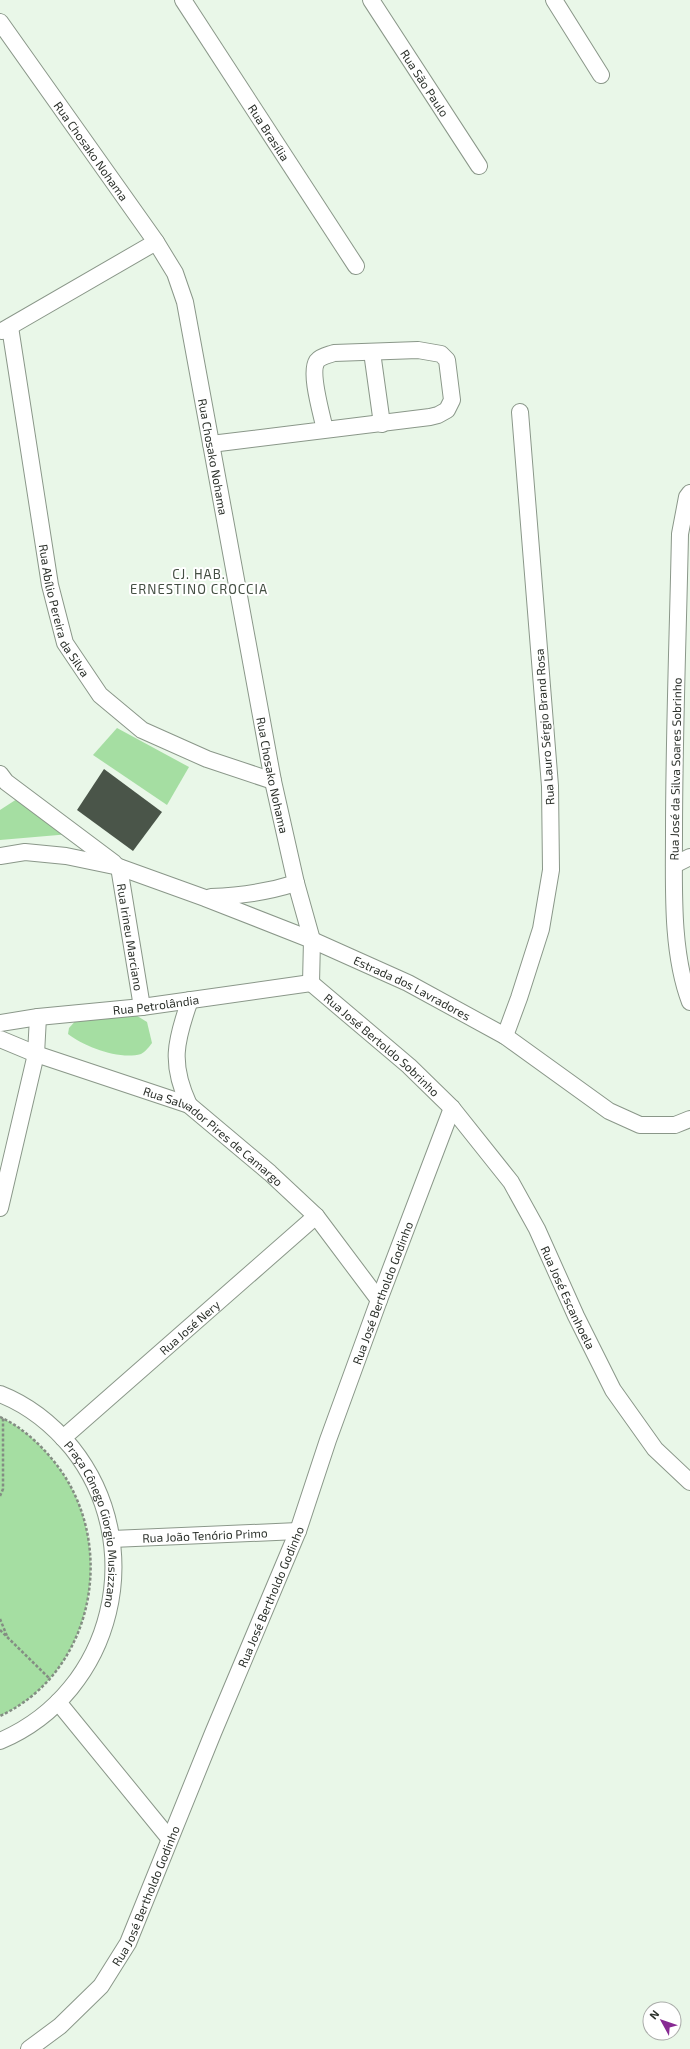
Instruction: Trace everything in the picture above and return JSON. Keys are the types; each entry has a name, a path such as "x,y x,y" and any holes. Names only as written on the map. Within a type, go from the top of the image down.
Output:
{"street":[{"name":"Rua Brasília","path":"183,0 356,266"},
{"name":"Rua São Paulo","path":"371,0 479,166"},
{"path":"554,0 601,75"},
{"name":"Rua Chosako Nohama","path":"0,22 156,242 174,273 185,302 273,781 296,883 312,940 311,983"},
{"path":"5,330 156,242"},
{"name":"Rua Abílio Pereira da Silva","path":"5,330 50,585 65,643 100,695 142,730 207,759 273,781"},
{"path":"210,444 382,424 438,415 447,410 452,400 447,360 441,354 429,351 334,353 324,356 317,361 314,372 325,430"},
{"path":"372,352 382,424"},
{"name":"Rua Lauro Sérgio Brand Rosa","path":"505,1036 541,929 551,870 550,786 520,412"},
{"name":"Rua José da Silva Soares Sobrinho","path":"689,995 676,939 674,865 680,534 687,496 690,493"},
{"path":"2,781 119,866"},
{"path":"0,856 25,852 66,856 119,866"},
{"path":"674,865 690,857"},
{"name":"Estrada dos Lavradores","path":"119,866 312,940 408,983 505,1036 608,1111 621,1117 640,1125 675,1125 690,1119"},
{"name":"Rua Irineu Marciano","path":"119,866 142,1007"},
{"path":"205,898 242,896 274,890 296,883"},
{"name":"Rua Petrolândia","path":"0,1024 38,1017 142,1007 311,983"},
{"name":"Rua José Bertoldo Sobrinho","path":"311,983 409,1066 452,1108"},
{"path":"189,1105 179,1084 175,1062 182,1021 190,1000"},
{"path":"0,1208 36,1054 38,1017"},
{"name":"Rua Salvador Pires de Camargo","path":"0,1039 36,1054 189,1105 270,1173 316,1216 379,1300"},
{"name":"Rua José Bertholdo Godinho","path":"29,2049 60,2026 101,1986 128,1943 169,1838 298,1531 328,1440 379,1300 452,1108"},
{"name":"Rua José Escanhoela","path":"452,1108 511,1182 537,1229 576,1316 613,1390 655,1449 690,1482"},
{"name":"Rua José Nery","path":"63,1438 316,1216"},
{"name":"Praça Cônego Giorgio Musizzano","path":"0,1394 26,1407 46,1421 63,1438 81,1460 95,1485 106,1511 112,1539 114,1564 113,1590 106,1621 100,1639 89,1662 75,1683 58,1702 39,1719 12,1736 0,1741"},
{"name":"Rua João Tenório Primo","path":"112,1539 298,1531"},
{"path":"58,1702 169,1838"}],"path":[{"path":"0,1496 3,1489 1,1418"},
{"path":"0,1716 27,1700 49,1678 62,1662 75,1640 84,1616 90,1591 92,1565 88,1535 83,1514 73,1491 60,1469 44,1449 24,1432 1,1418"},
{"path":"0,1619 7,1636"},
{"path":"0,1630 49,1678"}],"green space":[{"path":"117,728 189,767 167,805 93,755"},
{"path":"17,799 70,834 0,840 0,810"},
{"path":"134,1014 147,1022 152,1043 141,1054 113,1054 93,1048 68,1034 69,1028 79,1017"},
{"path":"0,1417 22,1430 41,1447 52,1459 73,1491 86,1526 91,1563 88,1600 77,1636 58,1668 33,1695 0,1716"}],"building":[{"path":"104,769 162,812 133,851 77,810"}],"district":[{"name":"CJ. HAB. ERNESTINO CROCCIA","path":"199,582"}]}
